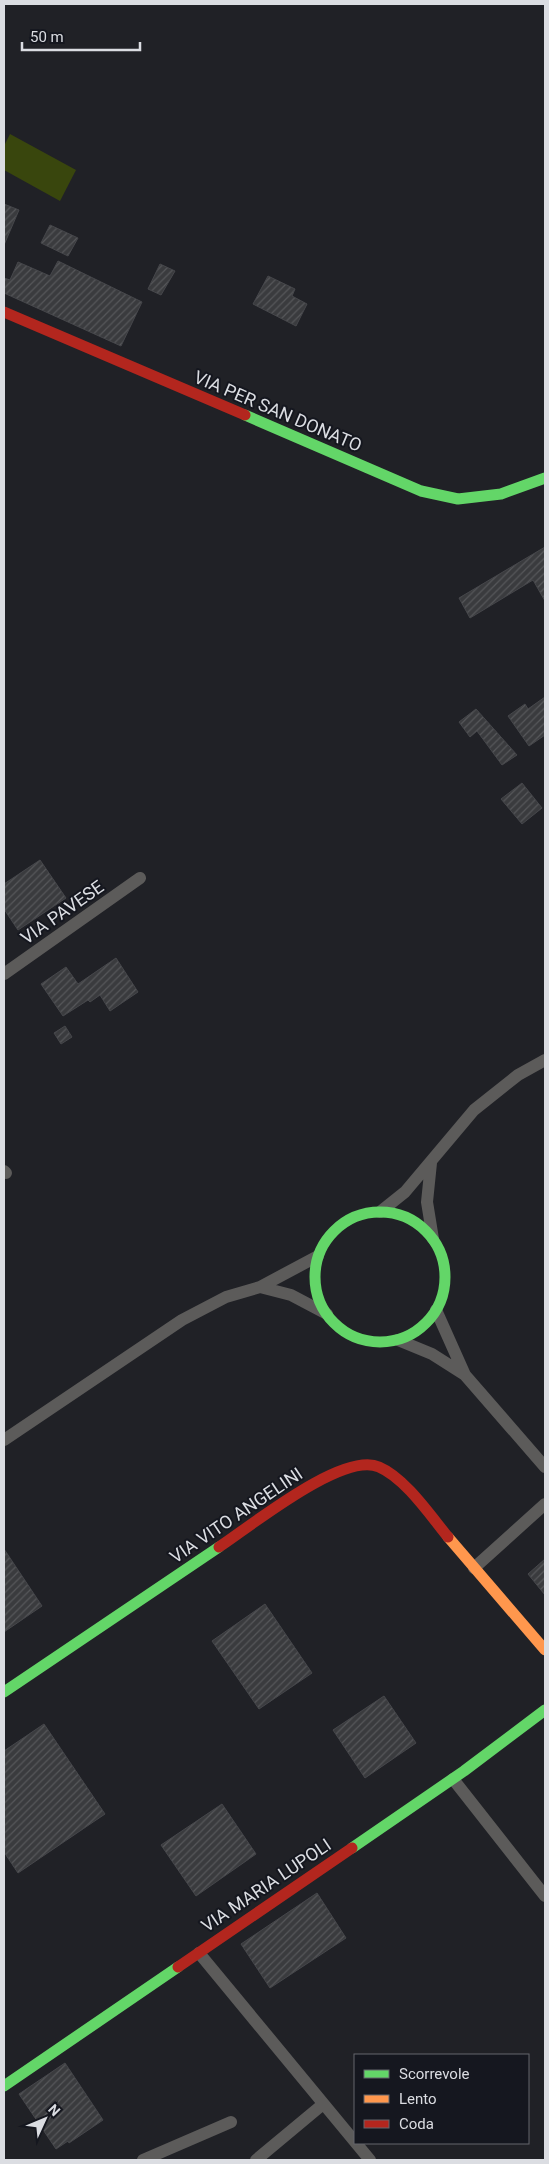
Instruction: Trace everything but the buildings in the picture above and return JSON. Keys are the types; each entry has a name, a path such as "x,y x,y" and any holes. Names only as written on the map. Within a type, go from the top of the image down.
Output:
{"street":[{"name":"VIA PER SAN DONATO","path":"4,312 421,491 458,499 501,494 545,478"},
{"name":"VIA PAVESE","path":"4,974 140,878"},
{"path":"380,1212 405,1192 474,1110 518,1075 545,1060"},
{"path":"431,1163 427,1202 433,1239"},
{"path":"260,1287 291,1295 326,1314 337,1326 350,1335 382,1342 398,1340 413,1333 426,1323 436,1310 443,1293 445,1274 442,1256 433,1239 420,1226 400,1215 380,1212 360,1215 342,1224 328,1238 318,1256 316,1286 326,1314"},
{"path":"4,1440 182,1320 226,1297 260,1287 318,1256"},
{"path":"436,1310 465,1375"},
{"path":"398,1340 432,1354 465,1375 545,1467"},
{"name":"VIA VITO ANGELINI","path":"4,1692 314,1483 358,1462 388,1469 474,1568"},
{"path":"545,1504 474,1568 545,1650"},
{"name":"VIA MARIA LUPOLI","path":"4,2086 453,1779 545,1710"},
{"path":"453,1779 545,1896"},
{"path":"199,1953 354,2142"},
{"path":"256,2160 322,2105"},
{"path":"143,2160 231,2122"},
{"path":"356,2144 370,2160"}],"green space":[{"path":"10,134 76,170 60,201 4,170 4,146"}],"traffic: fast":[{"path":"245,415 421,491 458,499 501,494 545,478"},
{"path":"380,1212 405,1217 426,1231 440,1252 445,1277 440,1302 426,1323 405,1337 380,1342 355,1337 334,1323 320,1302 315,1277 320,1252 334,1231 355,1217 380,1212"},
{"path":"4,1692 219,1547"},
{"path":"352,1848 464,1771 545,1710"},
{"path":"4,2086 178,1967"}],"traffic: slow":[{"path":"448,1537 545,1650"}],"traffic: jam":[{"path":"4,312 245,415"},
{"path":"219,1547 298,1493 343,1470 363,1465 379,1467 398,1479 408,1488 448,1537"},
{"path":"178,1967 352,1848"}]}
